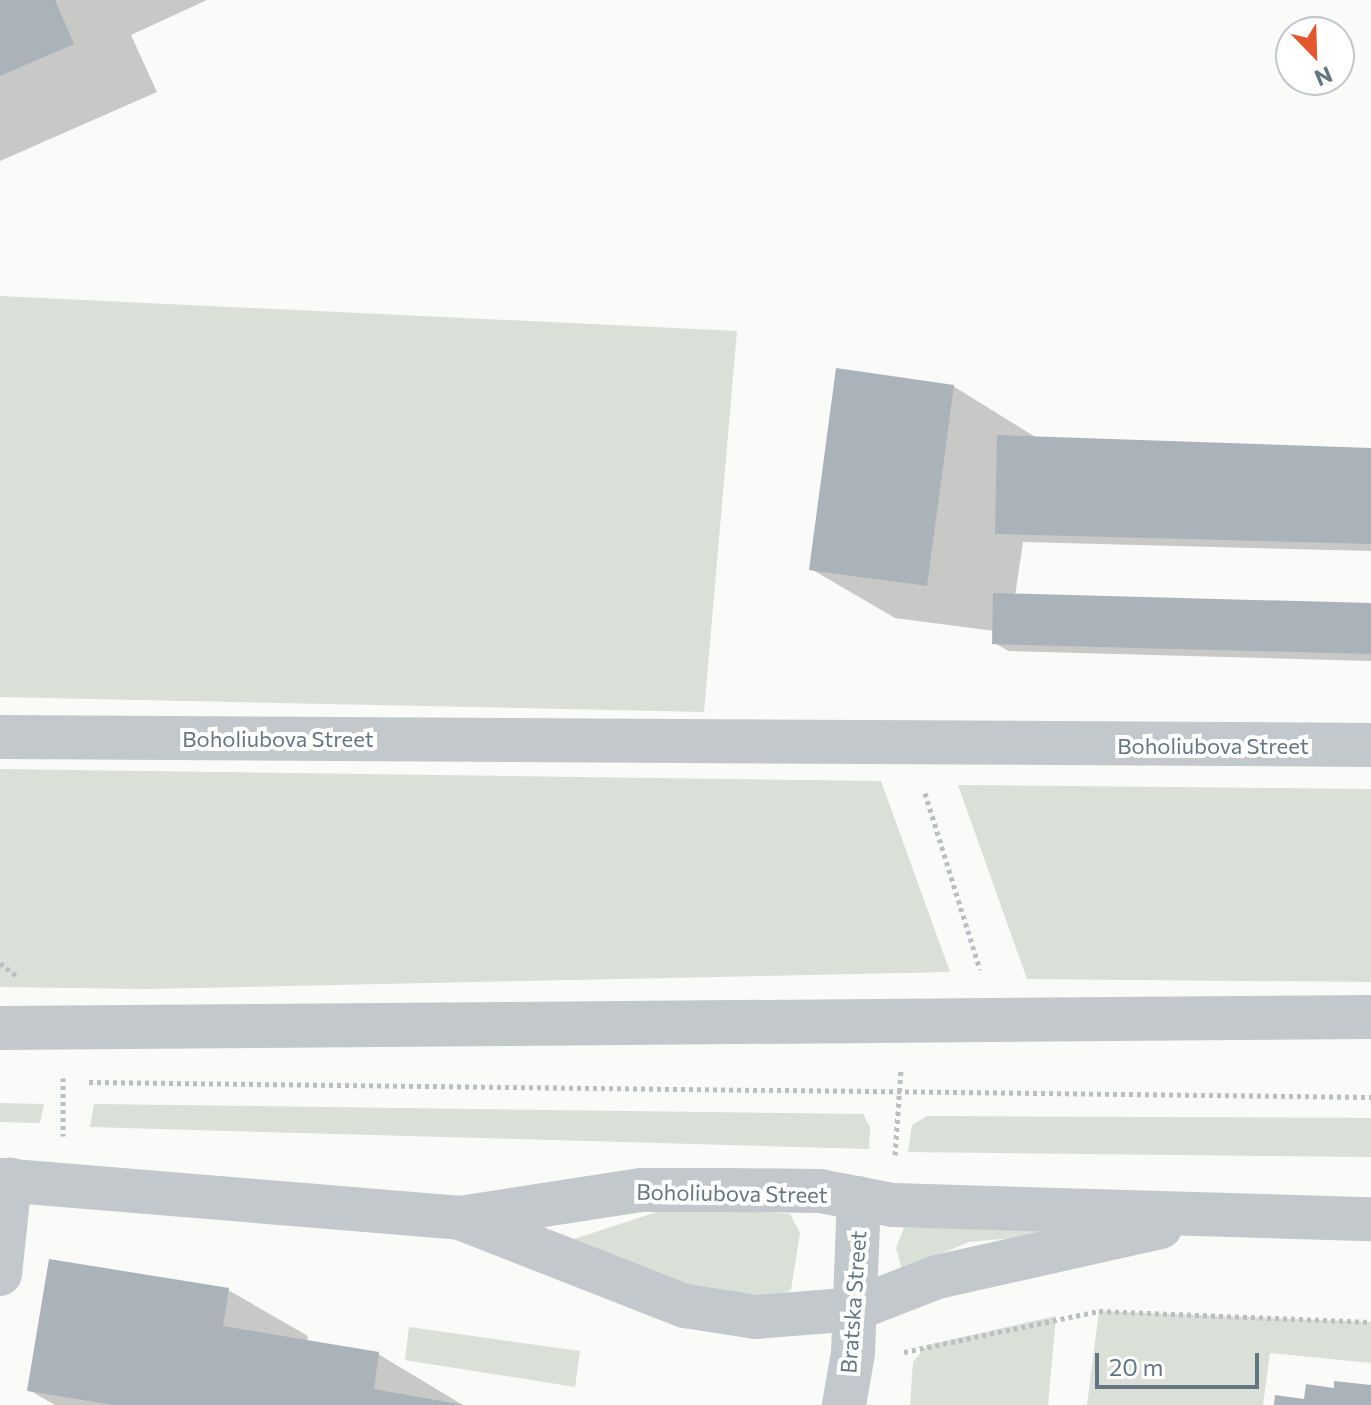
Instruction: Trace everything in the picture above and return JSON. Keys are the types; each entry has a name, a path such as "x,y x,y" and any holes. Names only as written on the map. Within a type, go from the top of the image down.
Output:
{"street":[{"name":"Boholiubova Street","path":"0,737 1371,745"},
{"path":"0,1028 1371,1017"},
{"name":"Boholiubova Street","path":"5,1180 460,1218 641,1190 820,1191 893,1205 1371,1219"},
{"path":"0,1274 5,1180"},
{"name":"Bratska Street","path":"844,1405 855,1309 859,1198"},
{"path":"460,1218 685,1306 756,1317 855,1309 937,1277 1114,1240 1205,1214"}],"path":[{"path":"909,744 996,1021"},
{"path":"64,1126 64,1081 1371,1097"},
{"path":"895,1128 895,1157"},
{"path":"891,1356 1099,1311 1371,1322"}],"shaded area":[{"path":"0,296 737,331 704,712 0,697"},
{"path":"0,769 881,781 950,972 146,989 0,987"},
{"path":"958,785 1371,789 1371,982 1027,979"},
{"path":"0,1103 44,1104 40,1123 0,1122"},
{"path":"94,1104 863,1114 870,1127 869,1149 90,1127"},
{"path":"927,1116 1371,1118 1371,1157 908,1152 912,1125"},
{"path":"675,1206 790,1214 800,1233 791,1290 780,1295 665,1293 565,1242"},
{"path":"904,1228 1044,1228 1044,1235 969,1242 902,1270 896,1248"},
{"path":"1099,1311 1371,1322 1371,1363 1270,1353 1263,1405 1087,1405"},
{"path":"1056,1316 1048,1405 910,1405 913,1362 927,1345"},
{"path":"409,1327 580,1351 575,1387 405,1360"}],"building":[{"path":"0,0 55,0 74,44 0,76"},
{"path":"836,368 954,385 927,586 809,570"},
{"path":"997,435 1371,448 1371,544 995,534"},
{"path":"993,593 1371,603 1371,654 992,644"},
{"path":"49,1259 229,1288 223,1326 379,1352 374,1389 464,1405 114,1405 27,1391"},
{"path":"1334,1381 1371,1385 1371,1405 1274,1405 1275,1395 1304,1399 1306,1384 1334,1388"}]}
